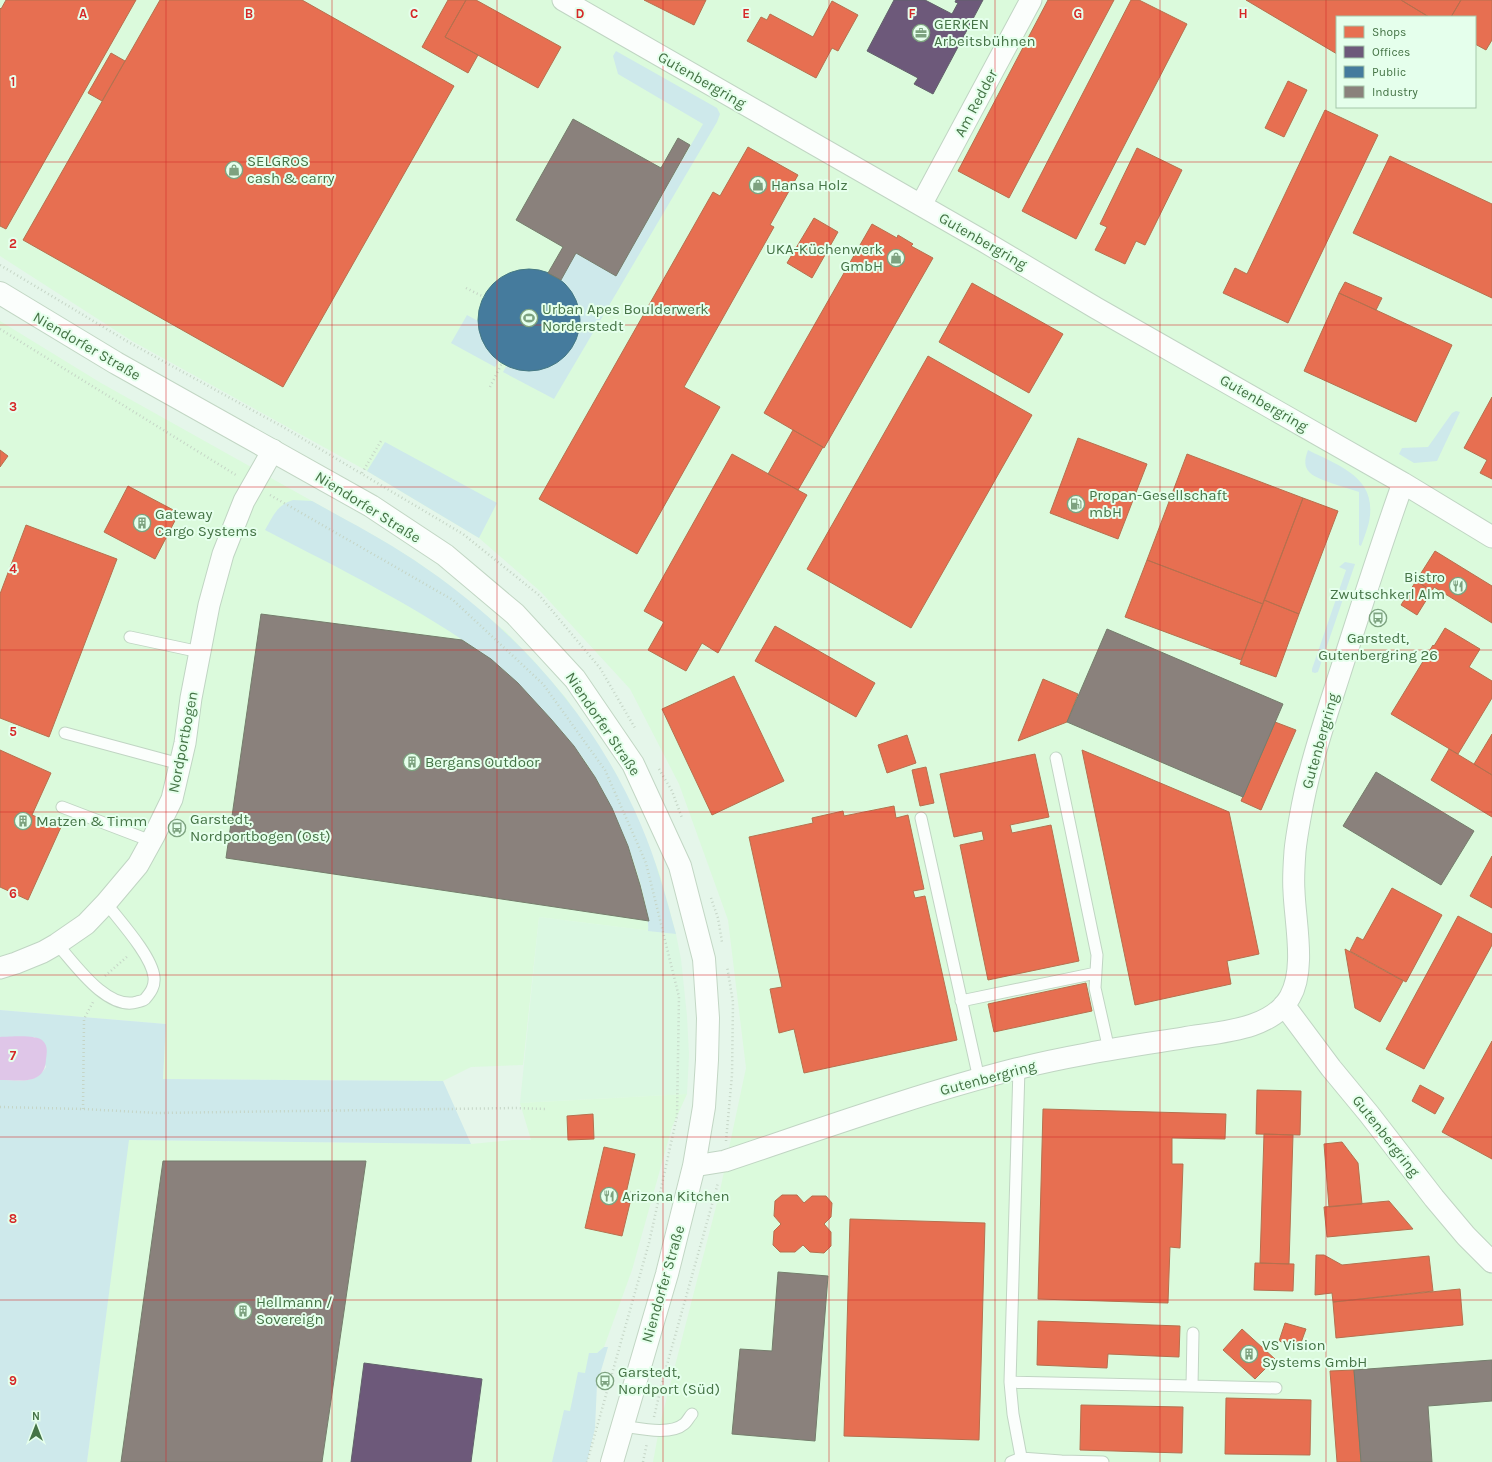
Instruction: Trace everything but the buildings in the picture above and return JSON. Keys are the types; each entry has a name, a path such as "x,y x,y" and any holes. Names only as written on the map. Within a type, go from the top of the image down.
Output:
{"main road":[{"name":"Niendorfer Straße","path":"0,293 116,363 371,506 445,555 515,614 575,679 632,764 680,866 704,959 708,1018 708,1060 704,1107 694,1166 667,1274 612,1462"}],"street":[{"name":"Gutenbergring","path":"563,0 1403,483 1492,537"},
{"name":"Am Redder","path":"920,205 1031,0"},
{"name":"Nordportbogen","path":"0,968 43,952 86,924 138,866 172,799 185,743 191,698 209,605 223,554 244,501 273,450"},
{"name":"Gutenbergring","path":"694,1166 725,1161 878,1110 1019,1068 1109,1050 1242,1028 1267,1019 1276,1013 1291,997 1298,973 1299,958 1294,888 1295,847 1303,802 1322,729 1386,530 1403,483"},
{"name":"Gutenbergring","path":"1284,1005 1331,1068 1369,1114 1434,1198 1466,1236 1492,1262"}],"lane":[{"path":"130,637 200,652"},
{"path":"65,733 180,764"},
{"path":"1056,758 1098,955 1095,988 1109,1050"},
{"path":"62,807 151,841"},
{"path":"920,818 979,1079"},
{"path":"57,944 97,988 116,1001 130,1004 144,1001 152,990 154,977 148,960 106,903"},
{"path":"961,1001 1096,973"},
{"path":"1019,1068 1010,1382 1012,1414 1018,1461 1103,1462"},
{"path":"1192,1386 1193,1333"},
{"path":"1010,1382 1276,1388"},
{"path":"622,1426 650,1430 670,1430 683,1425 692,1414"}],"path":[{"path":"0,265 130,343 283,427 463,534 539,595 600,668 636,729"},
{"path":"466,288 484,297"},
{"path":"0,330 219,465 453,600 543,684 605,770 646,863 679,997 677,1116 649,1243 587,1462"},
{"path":"490,387 502,363"},
{"path":"362,473 381,440"},
{"path":"656,764 672,791 683,821"},
{"path":"710,895 718,918 723,948"},
{"path":"83,1109 84,1019 97,988 139,947"},
{"path":"643,1462 663,1379 725,1161 732,1075 733,1002 726,964"},
{"path":"0,1107 157,1113 459,1108 545,1109"},
{"path":"626,1191 659,1199 669,1161 694,1166"}],"shaded area":[{"path":"0,0 1492,0 1492,1462 653,1462 660,1424 719,1195 746,1068 728,920 679,784 630,689 541,592 479,538 367,471 132,341 0,256"},
{"path":"616,51 717,108 720,114 717,122 554,399 503,372 507,365 521,370 536,370 549,366 561,358 570,348 576,336 579,321 577,306 574,299 561,280 576,253 616,275 703,124 618,74 613,56"},
{"path":"467,315 478,321 484,343 494,357 499,361 495,367 451,343"},
{"path":"0,321 101,383 380,539 414,560 445,582 505,631 566,698 592,735 615,772 640,824 660,875 676,934 539,917 523,1065 471,1067 443,1081 163,1079 166,1024 0,1010"},
{"path":"1456,411 1460,412 1437,461 1414,463 1399,454 1402,448 1428,447 1452,413"},
{"path":"385,442 497,503 479,538 367,471"},
{"path":"1308,450 1354,475 1368,494 1370,507 1369,522 1361,546 1359,545 1359,492 1314,476 1307,469 1305,464"},
{"path":"293,500 312,501 414,560 450,586 484,614 517,644 547,676 575,710 600,747 622,785 641,825 651,852 676,934 648,931 647,910 641,884 629,847 618,822 604,792 590,768 554,722 527,692 497,664 463,640 380,590 265,530 273,515 279,508 287,502"},
{"path":"1345,562 1355,564 1318,672 1315,673 1312,672 1312,669 1346,570 1339,567"},
{"path":"539,917 676,934 681,959 687,1016 689,1055 687,1094 520,1103"},
{"path":"0,1010 166,1024 163,1079 443,1081 471,1144 129,1140 87,1462 0,1462 0,1080 20,1081 31,1079 42,1073 46,1067 35,1037 0,1037"},
{"path":"0,1037 35,1037 43,1041 46,1045 47,1052 45,1068 41,1074 30,1080 0,1080"},
{"path":"687,1094 672,1127 632,1270 604,1347 597,1353 572,1462 87,1462 128,1140 471,1144 531,1140 520,1103"},
{"path":"604,1347 608,1347 597,1384 595,1428 587,1462 552,1462 564,1410 570,1411 578,1372 585,1373 589,1353 597,1353"}],"place":[{"name":"GERKEN Arbeitsbühnen","path":"921,33"},
{"name":"SELGROS cash & carry","path":"234,170"},
{"name":"Hansa Holz","path":"758,185"},
{"name":"UKA-Küchenwerk GmbH","path":"896,258"},
{"name":"Urban Apes Boulderwerk Norderstedt","path":"529,318"},
{"name":"Propan-Gesellschaft mbH","path":"1076,504"},
{"name":"Gateway Cargo Systems","path":"142,523"},
{"name":"Bistro Zwutschkerl Alm","path":"1458,586"},
{"name":"Garstedt, Gutenbergring 26","path":"1378,618"},
{"name":"Bergans Outdoor","path":"412,762"},
{"name":"Matzen & Timm","path":"23,821"},
{"name":"Garstedt, Nordportbogen (Ost)","path":"177,828"},
{"name":"Arizona Kitchen","path":"609,1196"},
{"name":"Hellmann / Sovereign","path":"243,1311"},
{"name":"VS Vision Systems GmbH","path":"1249,1354"},
{"name":"Garstedt, Nordport (Süd)","path":"605,1381"}]}
